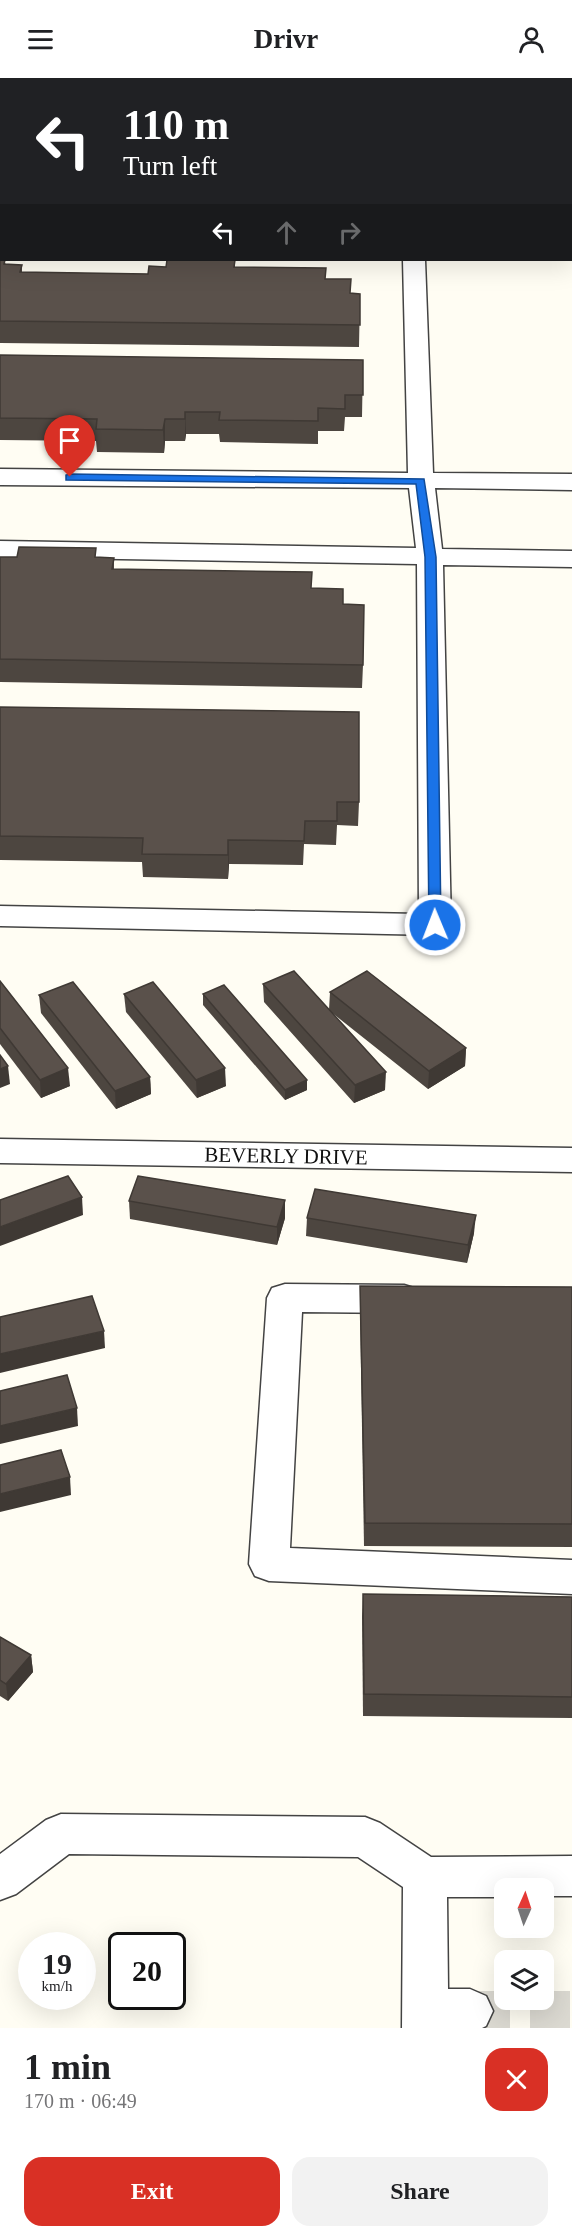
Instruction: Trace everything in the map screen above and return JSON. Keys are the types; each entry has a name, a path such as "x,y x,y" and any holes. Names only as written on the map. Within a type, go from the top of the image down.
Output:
{"lane":[{"path":"0,916 435,925 430,557 421,481 414,261"},
{"path":"0,477 572,482"},
{"path":"0,549 572,559"},
{"name":"BEVERLY DRIVE","path":"0,1151 572,1160"},
{"path":"440,1300 285,1298 269,1564 572,1577"},
{"path":"0,1880 61,1834 365,1837 425,1877 572,1876"},
{"path":"425,1877 425,2019 470,2011"}],"building":[{"path":"0,261 5,261 4,264 22,265 20,272 148,274 149,266 166,267 167,261 235,261 234,267 326,268 325,279 351,279 350,293 360,294 360,325 0,321"},
{"path":"0,355 363,360 363,395 345,395 345,409 318,408 318,421 219,420 220,412 185,412 185,419 165,419 163,430 96,429 97,419 0,418"},
{"path":"19,547 96,548 95,557 114,558 112,569 312,572 311,588 343,589 343,604 364,605 363,665 0,659 0,557 17,557"},
{"path":"0,707 359,712 359,802 337,802 337,821 305,821 304,841 228,840 228,855 142,854 143,838 0,836"},
{"path":"294,971 386,1072 355,1085 263,984"},
{"path":"367,971 466,1048 429,1071 330,992"},
{"path":"0,981 68,1068 40,1080 0,1028"},
{"path":"73,982 150,1077 115,1091 39,995"},
{"path":"153,982 225,1068 196,1080 124,994"},
{"path":"224,985 307,1080 285,1090 203,994"},
{"path":"0,1055 8,1066 0,1069"},
{"path":"68,1176 82,1197 0,1227 0,1200"},
{"path":"138,1176 285,1200 277,1227 129,1201"},
{"path":"315,1189 476,1215 468,1245 307,1218"},
{"path":"360,1286 572,1287 572,1524 365,1523"},
{"path":"92,1296 104,1331 0,1354 0,1317"},
{"path":"67,1375 77,1408 0,1426 0,1391"},
{"path":"61,1450 70,1477 0,1494 0,1465"},
{"path":"363,1594 572,1597 572,1697 364,1694"},
{"path":"0,1637 31,1655 6,1684 0,1680"}],"tunnel":[{"path":"470,2011 572,2011"}],"route":[{"path":"70,477 421,481 430,557 435,925"}]}
